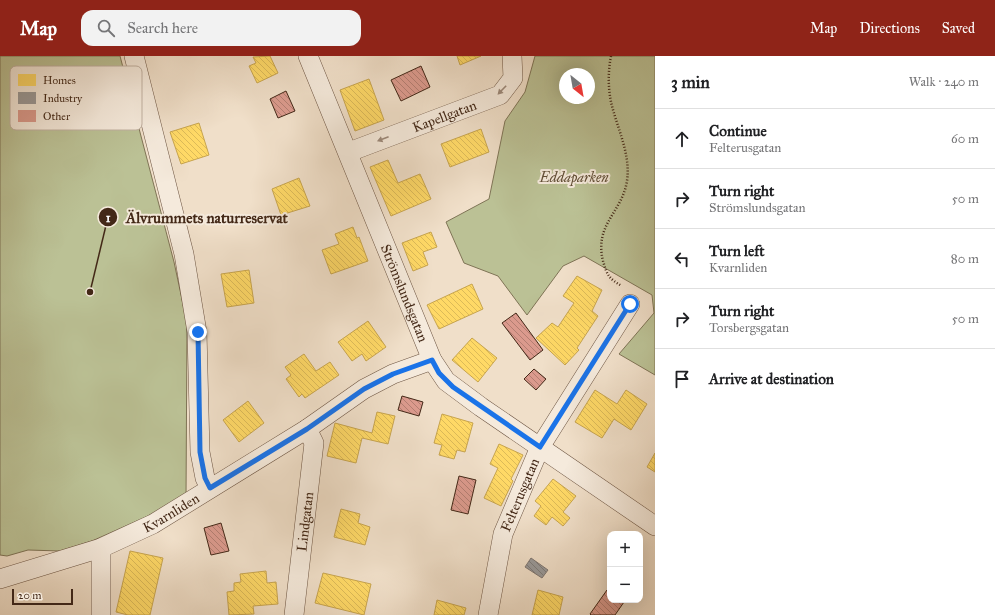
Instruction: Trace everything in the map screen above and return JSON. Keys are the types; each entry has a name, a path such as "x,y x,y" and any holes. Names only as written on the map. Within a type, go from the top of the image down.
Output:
{"street":[{"path":"134,56 137,66"},
{"name":"Strömslundsgatan","path":"308,56 348,152 415,322 439,373 453,387 655,526"},
{"name":"Kapellgatan","path":"348,152 500,95 513,78 512,56"},
{"path":"142,88 184,254 198,332 200,452 205,478 210,488"},
{"name":"Felterusgatan","path":"488,615 503,534 540,447 630,304"},
{"name":"Kvarnliden","path":"0,579 101,548 153,524 307,429 364,389 393,374 432,360"},
{"name":"Lindgatan","path":"294,615 314,443 307,429"},
{"path":"101,548 101,615"}],"path":[{"path":"611,56 608,78 611,100 628,162 627,183 604,230 600,247 606,269 611,280 632,291 630,304"}],"green space":[{"path":"0,56 120,56 123,66 10,66 10,130 139,130 174,262 187,323 186,499 92,541 60,551 28,550 7,556 0,555"},
{"name":"Eddaparken","path":"535,56 655,56 655,375 619,354 654,313 652,295 584,256 563,266 527,315 498,276 464,263 446,222 489,199 505,121 525,92"}],"building: Homes":[{"path":"270,56 278,73 257,83 249,66 256,63 253,57"},
{"path":"457,56 481,56 460,65"},
{"path":"369,79 384,120 355,131 340,90"},
{"path":"199,123 209,155 181,164 170,132"},
{"path":"481,129 489,152 450,167 441,144"},
{"path":"388,160 398,183 420,174 431,199 391,216 370,167"},
{"path":"299,178 310,206 281,215 272,189"},
{"path":"353,227 357,238 359,237 368,261 331,274 322,250 339,244 335,234"},
{"path":"431,232 437,247 423,252 428,265 413,271 402,243"},
{"path":"249,270 254,303 227,307 221,274"},
{"path":"577,276 602,290 592,311 598,316 577,348 579,350 565,365 536,338 552,323 558,327 574,303 563,296"},
{"path":"472,284 483,309 439,329 427,305"},
{"path":"368,321 386,347 366,361 362,354 352,361 338,342"},
{"path":"472,338 497,358 478,382 452,360"},
{"path":"304,354 316,371 330,362 339,375 305,398 302,394 299,397 286,379 291,375 285,367"},
{"path":"595,390 617,404 626,390 647,404 631,430 614,419 602,438 575,422"},
{"path":"248,401 264,423 239,442 223,420"},
{"path":"377,412 395,416 388,444 362,438 356,463 327,456 335,423 372,433"},
{"path":"442,414 473,423 465,452 457,450 454,459 439,455 442,445 434,443"},
{"path":"499,444 523,455 511,479 513,481 501,506 484,498 498,468 490,464"},
{"path":"655,453 655,472 647,467"},
{"path":"553,479 576,496 563,512 570,518 563,526 552,517 546,525 534,516 541,506 535,501"},
{"path":"341,509 360,514 358,523 370,527 365,545 334,537"},
{"path":"130,551 163,558 150,615 128,615 116,612"},
{"path":"266,571 267,583 276,582 278,604 253,606 254,614 229,615 227,592 234,591 234,583 241,582 240,574"},
{"path":"323,573 371,584 364,615 315,603"},
{"path":"538,590 563,597 559,615 532,615"},
{"path":"437,600 466,608 464,615 434,615"}],"building: Industry":[{"path":"531,558 548,570 542,578 525,567"}],"building: Other":[{"path":"421,66 430,87 401,101 391,80"},
{"path":"286,91 295,111 278,118 270,99"},
{"path":"516,313 543,350 530,360 502,323"},
{"path":"534,369 546,379 536,390 524,379"},
{"path":"402,396 423,402 419,416 398,410"},
{"path":"459,476 476,480 468,514 451,510"},
{"path":"221,523 229,551 211,555 204,528"},
{"path":"607,590 607,603 623,603 615,615 590,614"}],"place":[{"name":"Älvrummets naturreservat","path":"90,292"}],"route":[{"path":"198,332 200,452 205,478 210,488 307,429 364,389 393,374 432,360 439,373 453,387 540,447 556,419 630,304"}]}
